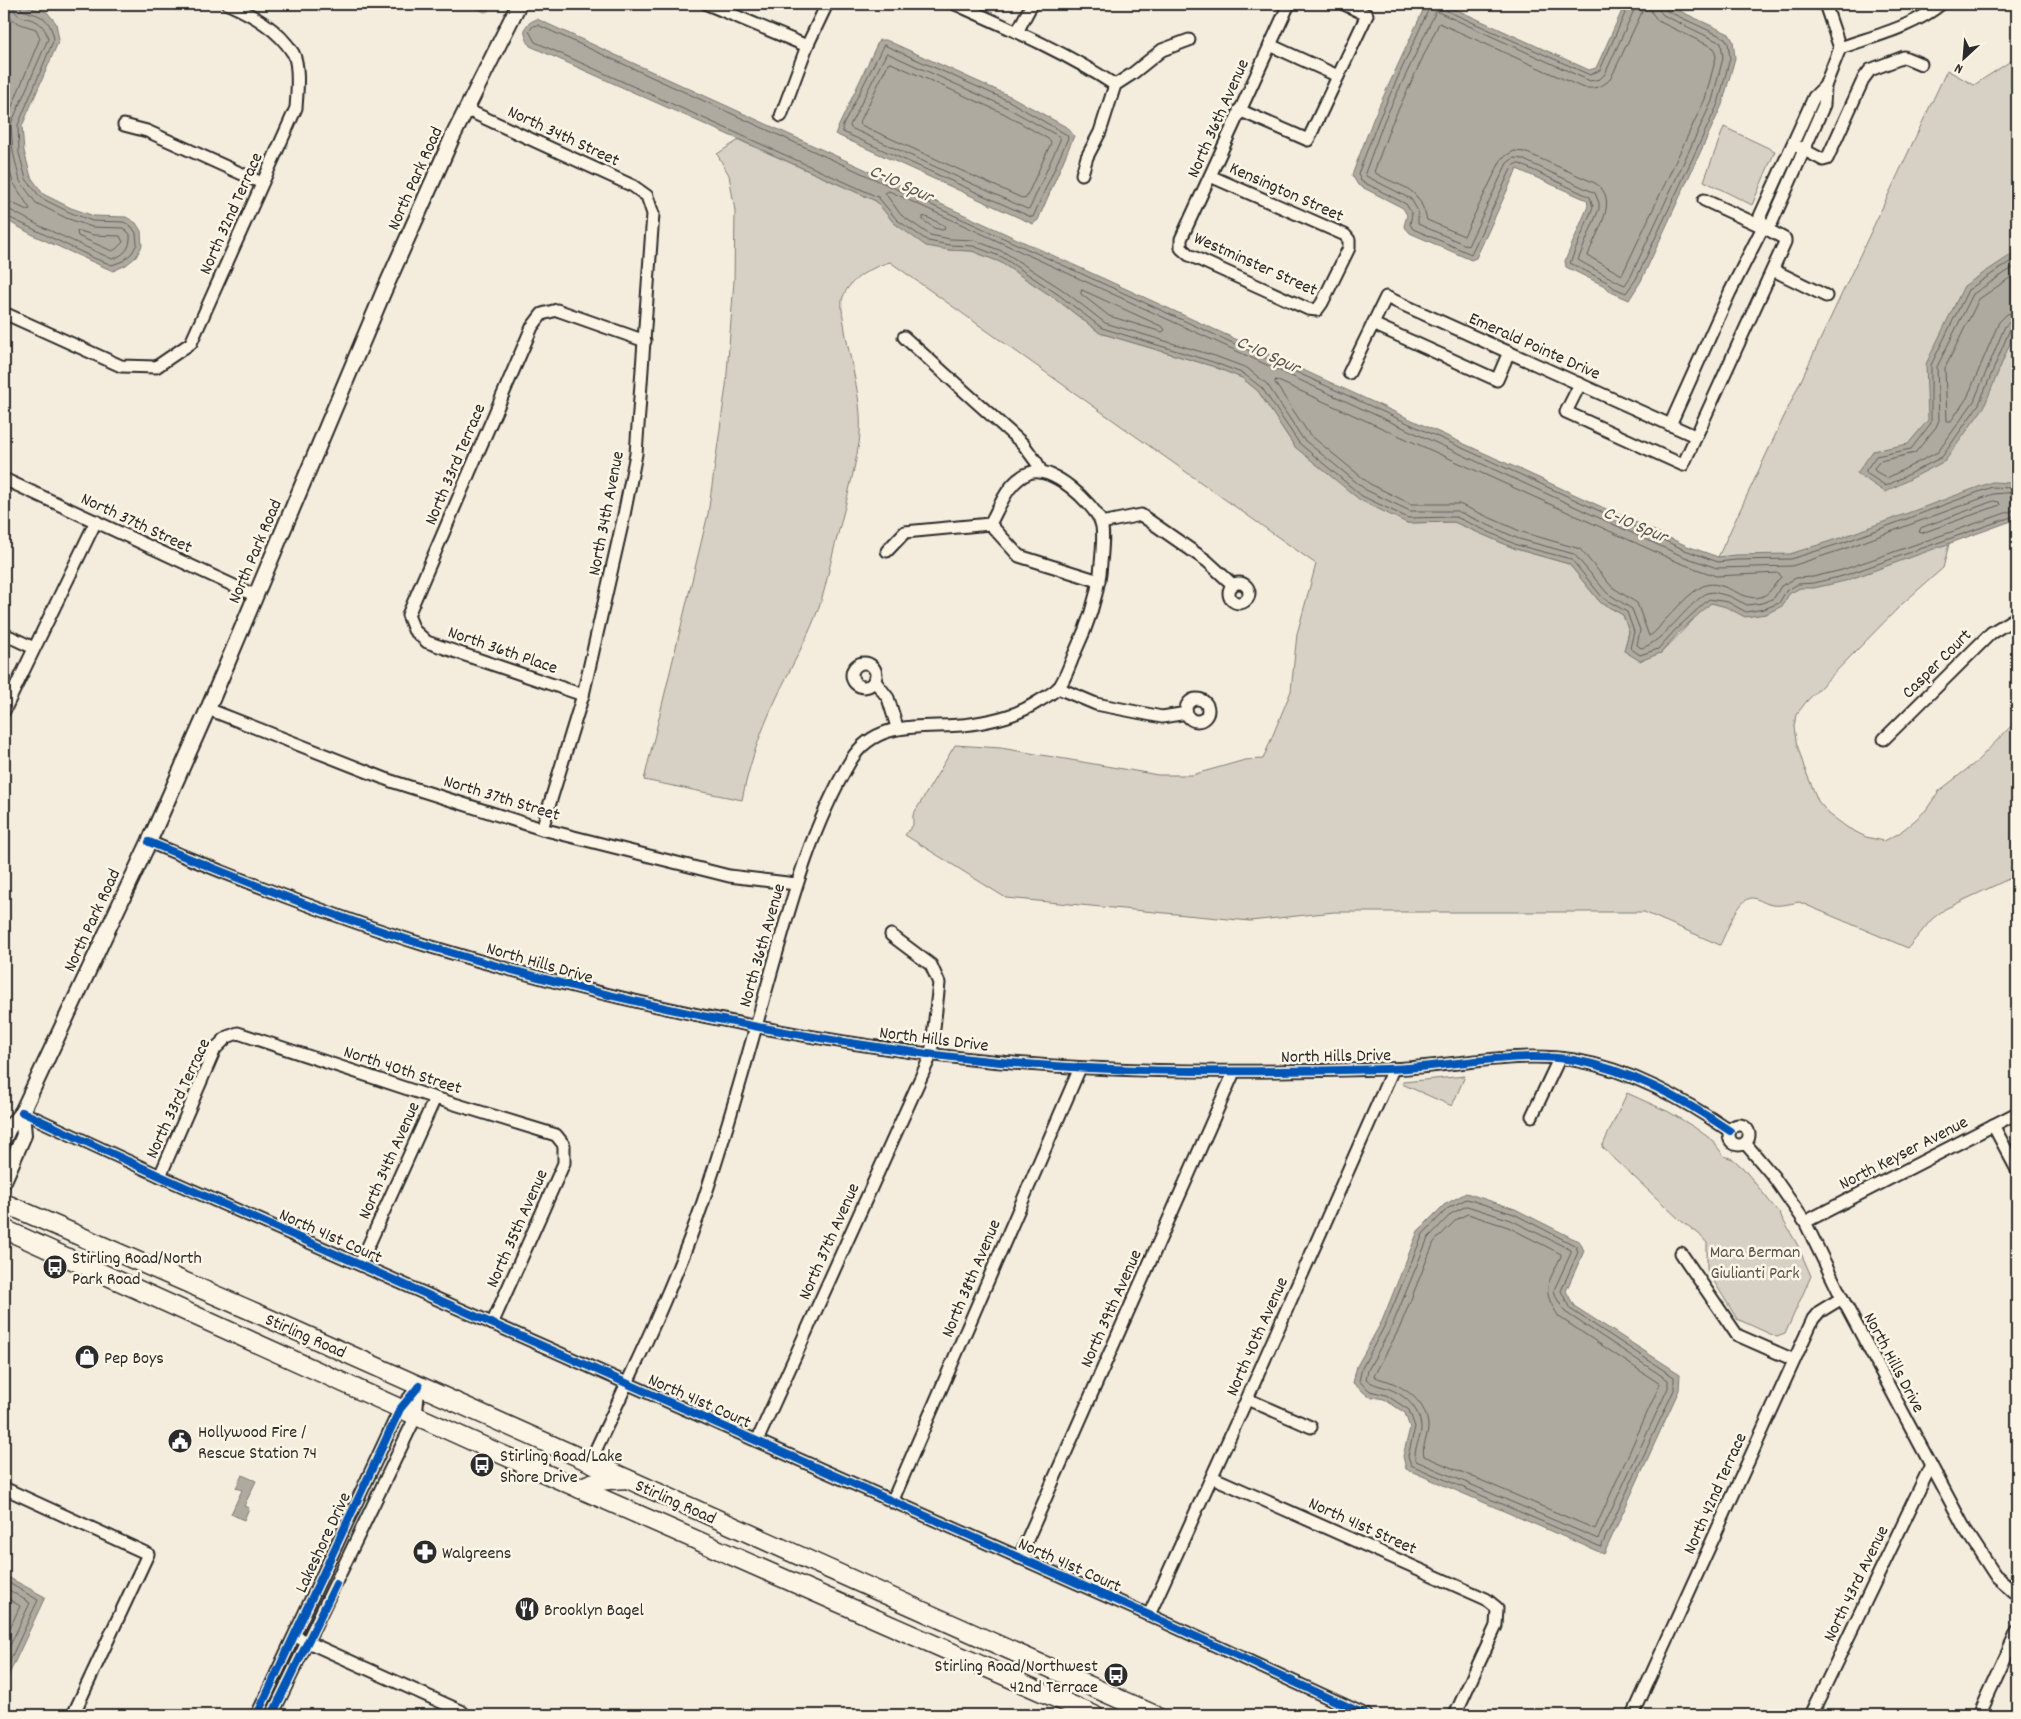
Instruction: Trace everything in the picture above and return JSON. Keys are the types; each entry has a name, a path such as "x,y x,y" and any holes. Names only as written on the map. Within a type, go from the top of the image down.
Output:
{"main road":[{"name":"Stirling Road","path":"4,1203 590,1462 1155,1715"},
{"name":"Stirling Road","path":"4,1229 580,1489 1094,1715"},
{"path":"580,1489 586,1484 595,1482 627,1479"},
{"path":"1004,1675 1034,1674 1042,1664"}],"street":[{"name":"North 32nd Terrace","path":"4,313 121,366 156,367 191,343 296,108 297,82 294,54 273,30 253,15 228,4"},
{"name":"North Park Road","path":"4,1139 9,1128 22,1112 148,842 208,709 376,311 465,109 520,4"},
{"path":"707,4 807,46"},
{"path":"781,116 807,46 828,4"},
{"path":"955,4 1018,32 1094,71 1115,85"},
{"path":"1018,32 1032,4"},
{"name":"North 36th Avenue","path":"1181,248 1181,239 1289,4"},
{"path":"1239,110 1308,140 1367,15 1344,4"},
{"path":"1763,227 1760,216 1814,97 1824,86 1840,48 1825,4"},
{"path":"1840,48 1900,27 1934,10 1941,4"},
{"path":"1082,174 1086,157 1100,132 1115,85 1162,50 1189,40"},
{"path":"1270,45 1338,76"},
{"path":"1793,144 1823,160 1827,159 1864,78 1870,70 1904,57 1920,64"},
{"path":"1670,424 1730,292 1763,227 1772,222 1824,105 1824,86"},
{"name":"North 34th Street","path":"465,109 633,186 648,196"},
{"path":"124,125 147,131 262,183"},
{"name":"Kensington Street","path":"1210,176 1345,235 1349,240 1349,248 1322,304 1317,310"},
{"name":"North 34th Avenue","path":"542,829 583,696 634,464 654,214 648,196"},
{"path":"1580,384 1566,412 1683,465 1773,270 1785,239 1704,200"},
{"name":"Westminster Street","path":"1181,248 1189,255 1308,309 1317,310"},
{"path":"1773,270 1826,296"},
{"name":"Emerald Pointe Drive","path":"1372,324 1386,296 1695,436"},
{"name":"North 33rd Terrace","path":"414,630 408,615 532,327 542,314 557,310 645,341"},
{"path":"1349,373 1372,324 1496,380 1509,352"},
{"path":"904,337 1022,444 1037,463 1040,472"},
{"path":"990,524 1009,487 1030,472 1040,472 1058,477 1078,494 1101,523 1141,514 1207,561 1233,585"},
{"name":"North 37th Street","path":"4,479 256,596"},
{"path":"4,711 96,521"},
{"name":"North 36th Avenue","path":"590,1462 675,1273 702,1203 756,1028 796,884 824,812 853,757 869,739 897,728 970,724 1020,714 1058,688 1084,634 1099,581 1102,556 1101,523"},
{"path":"887,551 905,532 990,524"},
{"path":"990,524 1019,556 1099,581"},
{"name":"Casper Court","path":"1884,739 1991,633 2017,618"},
{"name":"North 36th Place","path":"414,630 426,642 583,696"},
{"path":"4,634 34,648"},
{"path":"874,680 888,698 897,728"},
{"path":"1058,688 1096,704 1162,717 1187,713"},
{"name":"North 37th Street","path":"208,709 390,781 542,829 729,876 796,884"},
{"name":"North Hills Drive","path":"148,842 274,892 421,944 618,999 756,1028 931,1055 1080,1068 1234,1072 1393,1069 1512,1058 1558,1058 1603,1066 1671,1094 1730,1131 1729,1137 1732,1143 1738,1145 1745,1143 1773,1176 1805,1222 1842,1298 1965,1529 1995,1575 2017,1594"},
{"name":"North 37th Avenue","path":"757,1441 931,1055 939,983 931,965 891,935"},
{"name":"North 40th Street","path":"226,1036 238,1034 556,1135 564,1145"},
{"name":"North 33rd Terrace","path":"160,1176 215,1049 226,1036"},
{"path":"1532,1116 1558,1058"},
{"name":"North 38th Avenue","path":"892,1502 1080,1068"},
{"name":"North 40th Avenue","path":"1149,1615 1393,1069"},
{"name":"North 39th Avenue","path":"1019,1558 1234,1072"},
{"name":"North 34th Avenue","path":"360,1264 435,1098"},
{"name":"North Park Road","path":"4,1181 24,1135 22,1112"},
{"name":"North 41st Court","path":"22,1112 160,1176 1149,1615 1366,1715"},
{"name":"North Keyser Avenue","path":"1805,1222 2017,1113"},
{"path":"1993,1125 2017,1170"},
{"name":"North 35th Avenue","path":"492,1324 564,1163 564,1145"},
{"path":"1681,1253 1737,1335 1794,1360"},
{"name":"North 42nd Terrace","path":"1633,1715 1813,1319 1819,1312 1842,1298"},
{"name":"Lakeshore Drive","path":"272,1715 336,1584 419,1386"},
{"name":"Lakeshore Drive","path":"257,1715 322,1577 408,1412 419,1386"},
{"path":"1247,1399 1311,1426"},
{"name":"North 43rd Avenue","path":"1811,1715 1930,1466"},
{"name":"North 41st Street","path":"1212,1477 1486,1599 1497,1608 1496,1626 1455,1715"},
{"path":"4,1488 148,1554 73,1715"},
{"name":"Lakeshore Drive","path":"322,1577 336,1584"},
{"path":"1979,1715 2017,1632"},
{"path":"295,1636 461,1711 465,1715"}],"green space":[{"path":"2017,57 2017,480 2010,483 1949,544 1943,568 1902,604 1806,702 1796,715 1794,727 1804,767 1818,801 1829,814 1848,828 1866,837 1884,841 1898,834 1914,821 1926,810 1939,791 1975,763 2017,720 2017,875 1945,909 1932,919 1908,948 1799,902 1776,905 1753,898 1742,903 1720,945 1644,912 1334,912 1250,921 1006,898 905,835 913,825 913,815 955,745 1001,748 1158,775 1192,775 1245,760 1263,759 1291,691 1297,634 1316,564 890,262 870,270 856,279 846,290 842,300 842,313 860,413 857,456 824,591 816,616 766,722 752,760 742,800 644,780 708,514 726,386 734,281 735,211 729,175 717,154 739,140 876,201 894,223 949,250 972,251 1000,262 1056,299 1100,333 1212,366 1242,378 1258,391 1295,447 1407,523 1454,522 1516,549 1569,564 1600,602 1623,615 1629,632 1624,651 1661,653 1693,620 1718,557 1947,70 1974,85"},
{"path":"1724,127 1775,151 1752,205 1704,181"},
{"path":"1465,1076 1452,1106 1402,1084 1403,1082"},
{"name":"Mara Berman Giulianti Park","path":"1627,1093 1669,1112 1712,1140 1724,1156 1733,1159 1743,1168 1779,1213 1797,1244 1811,1276 1785,1334 1777,1337 1737,1319 1707,1270 1707,1243 1602,1147"}],"water":[{"path":"4,4 24,6 47,12 56,23 59,40 22,126 24,151 31,177 43,194 71,208 94,216 126,217 136,223 141,231 142,246 136,257 126,265 113,271 35,236 4,219"},
{"path":"1426,4 1444,4 1589,70 1596,68 1625,4 1665,4 1729,34 1733,41 1735,58 1722,105 1641,281 1629,300 1566,267 1565,261 1588,206 1587,200 1517,169 1476,258 1471,260 1410,233 1404,226 1407,215 1403,208 1358,185 1352,175 1374,117"},
{"path":"537,19 1687,546 1718,557 1790,554 1840,538 1992,482 2010,483 2017,480 2017,519 1845,581 1814,588 1800,588 1789,594 1782,606 1766,614 1745,617 1726,607 1711,603 1678,633 1661,653 1640,661 1624,651 1629,632 1623,615 1600,602 1569,564 1516,549 1454,522 1407,523 1360,500 1295,447 1258,391 1242,378 1212,366 1100,333 1056,299 1000,262 972,251 926,246 894,223 876,201 530,46 525,30 528,24"},
{"path":"879,40 886,40 1012,97 1068,128 1074,136 1038,220 1033,224 835,134"},
{"path":"2017,251 2017,326 1984,407 1945,461 1885,492 1857,473 1873,451 1908,444 1928,420 1926,364 1964,286"},
{"path":"1466,1193 1515,1209 1580,1242 1584,1251 1566,1291 1574,1306 1680,1374 1679,1390 1604,1554 1406,1469 1403,1456 1410,1428 1405,1413 1384,1399 1368,1396 1353,1383 1357,1366 1382,1321 1418,1231 1444,1205"},
{"path":"242,1475 256,1481 244,1506 249,1508 244,1520 231,1514 242,1490 236,1488"},
{"path":"4,1575 45,1597 4,1685"}],"waterway":[{"name":"C-10 Spur","path":"479,4 485,7"}],"cycle path":[{"path":"149,842 320,909 425,945 612,996 800,1035 985,1061 1100,1069 1214,1071 1386,1069 1504,1058 1551,1057 1595,1065 1636,1078 1675,1097 1730,1131"},
{"path":"22,1112 160,1176 1149,1615 1366,1715"},
{"path":"257,1715 400,1409 419,1386"},
{"path":"272,1715 336,1584"}],"place":[{"name":"Stirling Road/North Park Road","path":"55,1267"},
{"name":"Pep Boys","path":"87,1357"},
{"name":"Hollywood Fire / Rescue Station 74","path":"180,1441"},
{"name":"Stirling Road/Lake Shore Drive","path":"482,1465"},
{"name":"Walgreens","path":"425,1552"},
{"name":"Brooklyn Bagel","path":"527,1609"},
{"name":"Stirling Road/Northwest 42nd Terrace","path":"1116,1675"}]}
